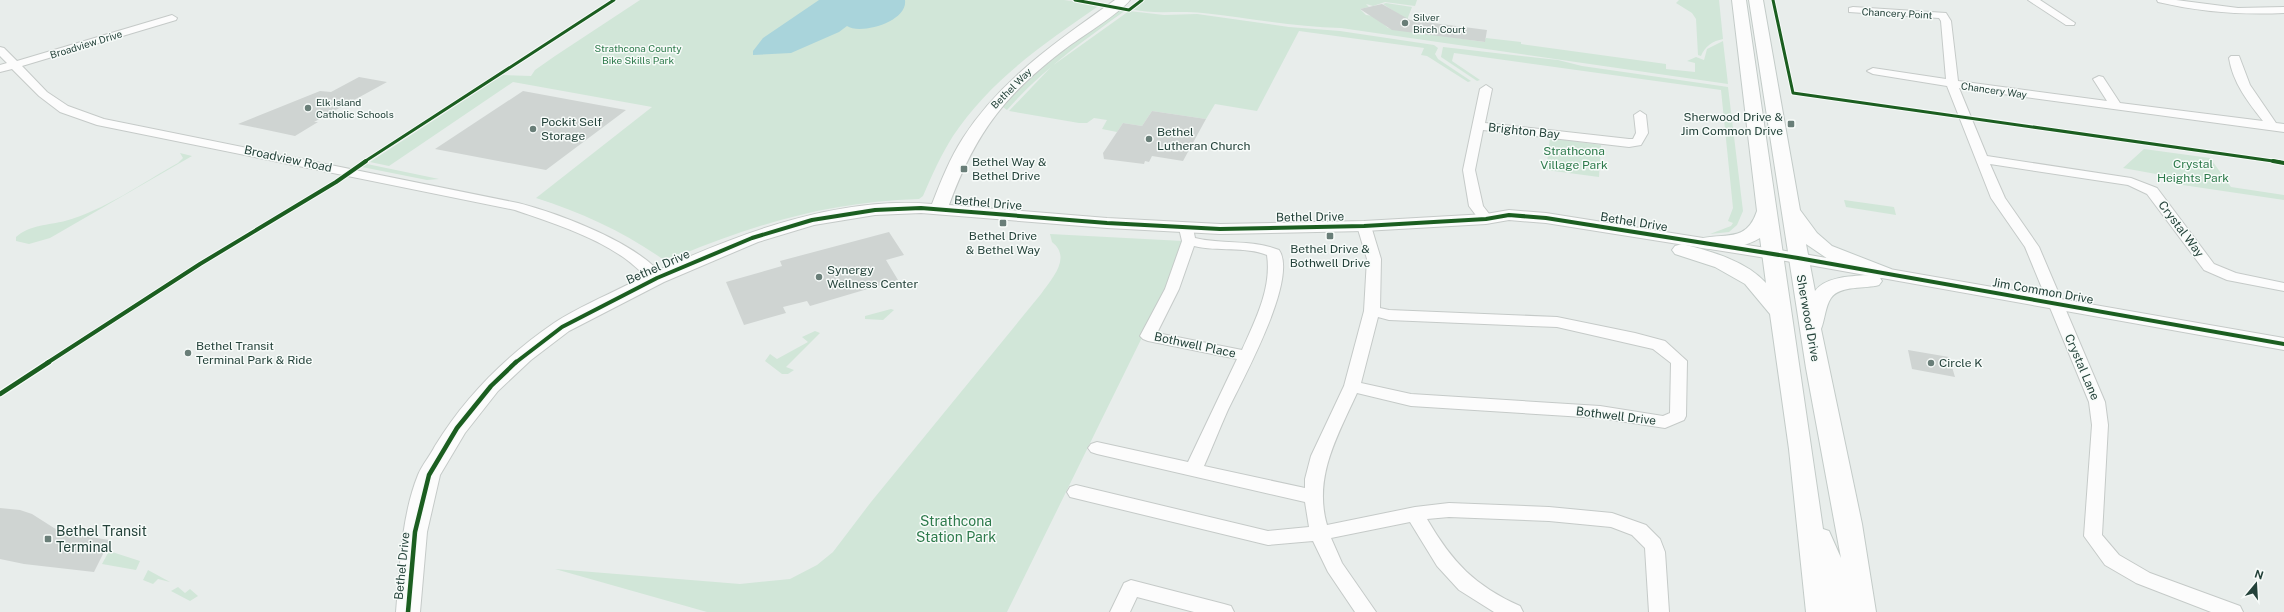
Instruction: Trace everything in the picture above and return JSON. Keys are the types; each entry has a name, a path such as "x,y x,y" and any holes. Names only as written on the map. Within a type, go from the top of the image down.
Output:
{"main road":[{"path":"1739,0 1773,260 1807,501 1820,612"},
{"name":"Sherwood Drive","path":"1756,0 1792,211 1799,264 1820,384 1848,524 1862,612"},
{"path":"1704,243 1728,242 1747,236 1761,227 1767,210"},
{"path":"1792,211 1810,237 1821,246 1831,253 1878,277"},
{"path":"1682,250 1722,263 1752,280 1781,313"},
{"path":"1811,328 1823,294 1828,290 1850,283 1878,277"},
{"path":"1807,501 1835,578 1840,612"}],"street":[{"name":"Bethel Way","path":"939,208 960,155 996,102 1046,55 1123,0"},
{"path":"2033,0 2070,23"},
{"path":"2162,0 2181,5 2246,13 2284,10"},
{"name":"Chancery Point","path":"1853,10 1942,15 1946,21 1953,84"},
{"name":"Broadview Drive","path":"0,69 172,18"},
{"name":"Broadview Road","path":"0,50 43,94 64,109 101,122 518,207 552,218 605,240 629,255 657,278"},
{"path":"2235,58 2235,66 2246,89 2278,127"},
{"name":"Chancery Way","path":"1873,71 1953,84 2278,127"},
{"path":"2098,79 2116,106"},
{"name":"Crystal Lane","path":"1953,84 1952,89 1998,198 2032,247 2097,402 2100,425 2093,536 2112,560 2143,578 2233,612"},
{"name":"Brighton Bay","path":"1486,89 1469,170 1476,206 1486,219"},
{"name":"Brighton Bay","path":"1478,126 1637,142 1642,132 1640,115"},
{"name":"Crystal Way","path":"1982,159 2115,179 2144,187 2152,192 2209,267 2232,277 2284,287"},
{"name":"Bethel Drive","path":"408,612 415,532 429,475 457,428 491,386 524,356 562,327 618,296 752,238 812,220 875,210 939,208 1188,234 1486,219 1509,215 1546,218 1704,243 1773,260"},
{"name":"Bethel Drive","path":"1486,219 1514,227 1582,234 1682,250 1773,260"},
{"path":"1361,611 1335,567 1320,533 1315,515 1314,479 1320,456 1352,386 1372,311 1374,259 1364,226"},
{"name":"Bothwell Place","path":"1193,470 1220,410 1247,356 1273,285 1277,266 1274,252 1260,247 1211,246 1188,234 1172,289 1148,336 1247,356"},
{"name":"Jim Common Drive","path":"1773,260 2058,308 2137,326 2186,328 2284,344"},
{"name":"Bothwell Drive","path":"1352,386 1411,400 1600,412 1665,422 1678,416 1679,361 1659,345 1636,338 1557,322 1389,315 1372,311"},
{"path":"1097,448 1314,497"},
{"path":"1076,492 1268,538 1320,533 1415,514 1449,510 1549,514 1612,520 1639,530 1653,544 1656,552 1658,612"},
{"path":"1415,514 1434,550 1454,575 1491,603 1513,612"},
{"path":"1120,612 1130,588 1184,607 1224,612"}],"green space":[{"name":"Strathcona County Bike Skills Park","path":"640,0 1064,0 1100,5 1059,33 1020,63 984,97 953,136 937,165 923,196 919,199 853,205 792,217 732,235 671,259 664,260 603,224 536,198 652,107 513,82 389,166 370,162 503,75 531,76 535,70 555,56"},
{"path":"1144,0 1417,0 1415,6 1385,2 1373,6 1366,4 1369,7 1360,9 1366,15 1374,16 1388,28 1484,42 1486,38 1521,42 1521,44 1666,64 1666,69 1695,72 1695,63 1687,61 1696,57 1704,60 1707,49 1723,41 1728,84 1341,28 1289,24 1203,13 1149,12 1130,9"},
{"path":"1679,0 1719,0 1723,39 1710,44 1701,56 1698,55 1696,19 1692,13 1676,3"},
{"path":"1386,3 1412,7 1407,20 1383,4"},
{"path":"1118,9 1126,10 1049,69 1020,95 1007,110 1003,107 1044,67"},
{"path":"1129,11 1164,15 1197,14 1289,27 1340,31 1434,45 1438,48 1435,54 1438,59 1471,81 1468,82 1427,56 1421,55 1424,48 1299,31 1257,111 1215,104 1206,119 1152,111 1142,126 1123,123 1117,132 1102,129 1107,120 1094,118 1087,123 1079,123 1009,111 1052,66"},
{"path":"1443,47 1558,60 1582,66 1728,87 1743,211 1737,225 1729,232 1710,234 1731,226 1733,223 1728,221 1733,208 1721,90 1454,53 1452,61 1480,80 1477,81 1441,57"},
{"name":"Strathcona Village Park","path":"1550,138 1601,145 1599,177 1546,170"},
{"name":"Crystal Heights Park","path":"2144,149 2210,158 2231,187 2284,195 2284,200 2169,183 2156,174 2123,168"},
{"path":"180,153 192,156 50,238 29,244 16,241 16,237 27,230 65,221 109,203 178,163 183,158"},
{"path":"367,164 439,179 427,180 362,167"},
{"path":"1844,200 1894,207 1896,215 1846,207"},
{"name":"Strathcona Station Park","path":"1050,234 1183,241 1185,250 1007,612 707,612 555,569 740,584 790,579 817,565 833,552 871,502 1055,275 1060,261 1060,255 1058,248 1052,242"},
{"path":"891,309 894,310 883,320 865,319 865,316"},
{"path":"815,331 820,333 786,367 794,370 788,374 782,374 765,361 770,354 777,359 808,342 802,337"},
{"path":"109,551 140,561 136,570 102,564"},
{"path":"148,570 170,582 158,579 153,584 143,580"},
{"path":"178,587 185,593 190,589 198,596 190,601 171,591"}],"water":[{"path":"819,0 905,0 904,8 899,15 882,25 862,29 847,26 839,32 791,53 753,55 753,51 763,38"}],"building":[{"name":"Silver Birch Court","path":"1382,4 1410,20 1487,30 1485,42 1392,30 1360,9"},
{"name":"Elk Island Catholic Schools","path":"359,77 387,82 314,122 318,122 295,136 238,124 320,91 331,92"},
{"name":"Pockit Self Storage","path":"523,91 626,110 546,170 435,149"},
{"name":"Bethel Lutheran Church","path":"1152,111 1206,119 1183,161 1152,156 1149,162 1145,161 1144,164 1104,159 1103,153 1123,123 1142,126"},
{"name":"Synergy Wellness Center","path":"889,232 904,255 886,260 898,280 810,306 807,301 783,307 786,313 744,325 726,282 782,266 780,261"},
{"name":"Circle K","path":"1908,350 1949,357 1955,377 1912,369"},
{"name":"Bethel Transit Terminal","path":"0,508 20,510 32,514 54,528 69,534 110,540 94,572 24,564 0,559"}],"cycle path":[{"path":"0,394 200,264 336,182 398,139 614,0"},
{"path":"1075,0 1129,10 1142,0"},
{"path":"1773,0 1793,93 2284,163"},
{"path":"408,612 415,532 429,475 457,428 491,386 524,355 562,327 594,309 657,278 752,238 812,220 875,210 921,208 1107,223 1220,229 1364,226 1486,219 1509,215 1546,218 1798,258 2284,344"}],"place":[{"name":"Silver Birch Court","path":"1405,23"},
{"name":"Elk Island Catholic Schools","path":"308,108"},
{"name":"Sherwood Drive & Jim Common Drive","path":"1791,124"},
{"name":"Pockit Self Storage","path":"533,129"},
{"name":"Bethel Lutheran Church","path":"1149,139"},
{"name":"Bethel Way & Bethel Drive","path":"964,169"},
{"name":"Bethel Drive & Bethel Way","path":"1003,223"},
{"name":"Bethel Drive & Bothwell Drive","path":"1330,236"},
{"name":"Synergy Wellness Center","path":"819,277"},
{"name":"Bethel Transit Terminal Park & Ride","path":"188,353"},
{"name":"Circle K","path":"1931,363"},
{"name":"Bethel Transit Terminal","path":"48,539"}]}
